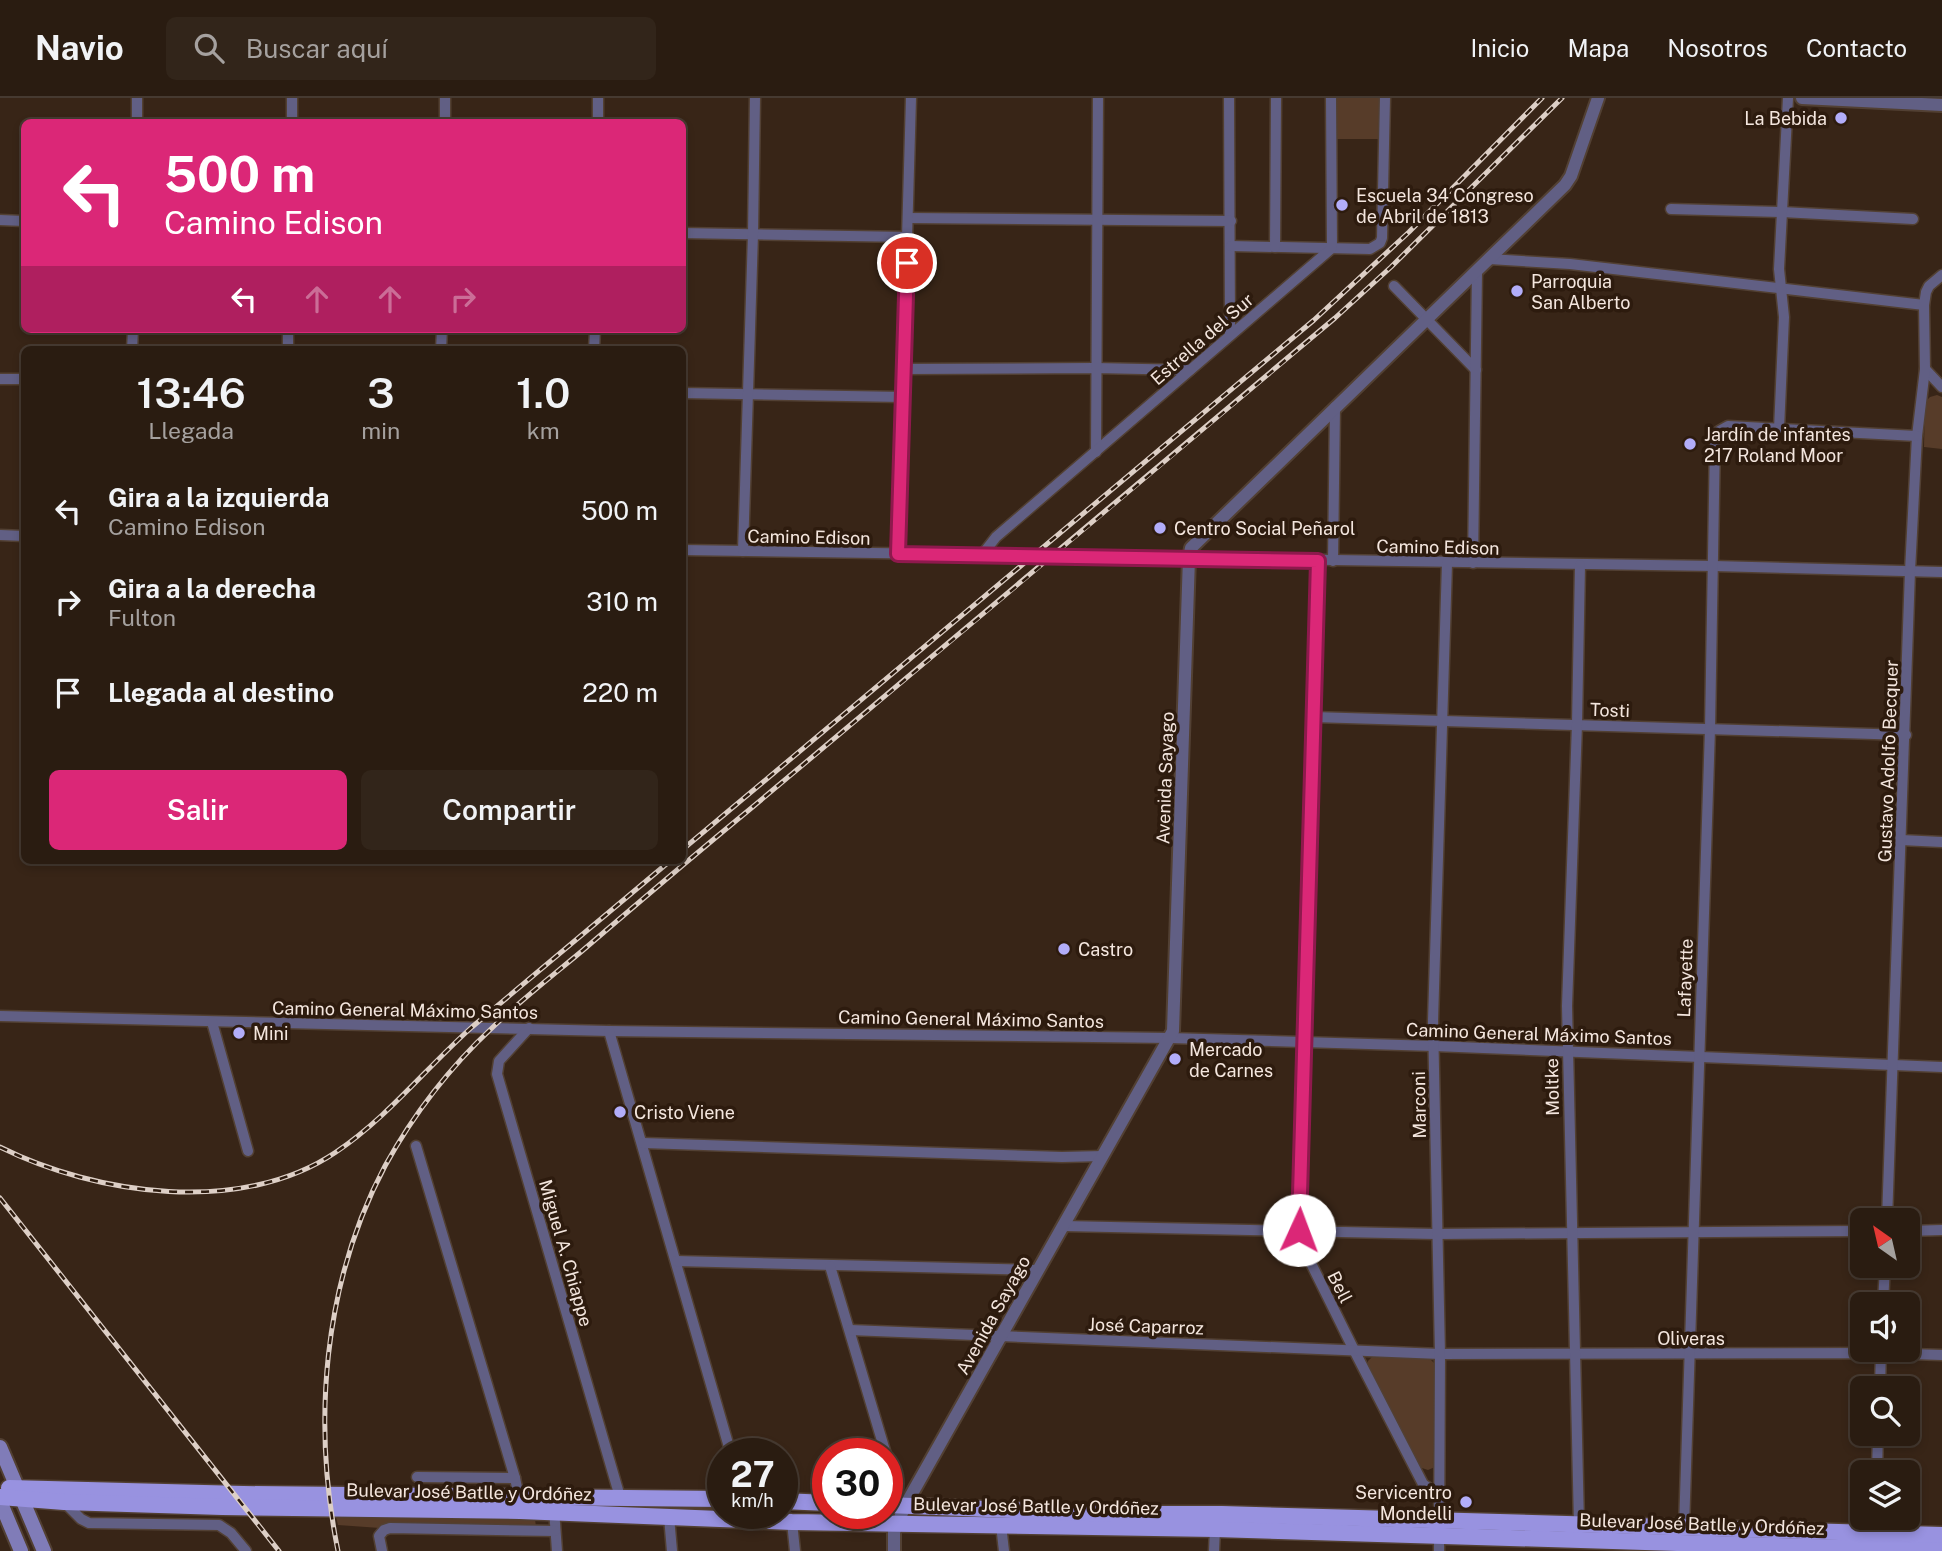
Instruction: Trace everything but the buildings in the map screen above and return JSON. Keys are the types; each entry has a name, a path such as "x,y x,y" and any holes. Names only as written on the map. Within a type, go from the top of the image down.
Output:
{"main road":[{"path":"0,1447 44,1551"},
{"name":"Bulevar José Batlle y Ordóñez","path":"0,1487 64,1502 222,1507 520,1504"},
{"name":"Bulevar José Batlle y Ordóñez","path":"0,1499 21,1494 520,1504 707,1519"},
{"name":"Bulevar José Batlle y Ordóñez","path":"554,1505 620,1497 707,1499"},
{"path":"0,1499 21,1551"},
{"name":"Bulevar José Batlle y Ordóñez","path":"905,1506 1111,1514 1222,1514 1440,1536"},
{"name":"Bulevar José Batlle y Ordóñez","path":"903,1523 1440,1536 1545,1531 1809,1547 1875,1537 1942,1549"},
{"name":"Bulevar José Batlle y Ordóñez","path":"1545,1531 1579,1524 1875,1537 1942,1535"}],"street":[{"path":"137,119 138,98"},
{"path":"292,98 292,119"},
{"path":"445,98 445,119"},
{"path":"598,98 598,119"},
{"path":"743,551 755,98"},
{"path":"898,554 911,98"},
{"path":"1096,452 1098,98"},
{"path":"1229,98 1230,335"},
{"path":"1275,247 1276,98"},
{"path":"1331,98 1332,248"},
{"path":"1231,246 1370,249 1380,243 1385,98"},
{"path":"1189,558 1191,548 1565,185 1571,176 1598,98"},
{"path":"1788,98 1779,270 1784,317 1779,429 1917,436"},
{"path":"1802,98 1942,105"},
{"path":"1671,209 1913,219"},
{"path":"909,218 1231,221"},
{"path":"0,220 21,221"},
{"path":"686,233 908,237"},
{"name":"Estrella del Sur","path":"982,555 996,537 1332,248"},
{"path":"1489,259 1570,264 1924,305 1929,286 1942,275"},
{"path":"1473,563 1477,271"},
{"path":"1395,286 1476,370"},
{"name":"Gustavo Adolfo Becquer","path":"1887,1208 1910,571 1917,436 1925,369 1924,305"},
{"path":"904,369 1191,370"},
{"path":"1925,369 1942,387"},
{"path":"0,379 21,379"},
{"path":"686,393 903,397"},
{"path":"1333,561 1335,407"},
{"name":"Lafayette","path":"1684,1528 1710,729 1715,440 1719,430 1728,426 1779,429"},
{"path":"0,535 21,536"},
{"name":"Camino Edison","path":"686,550 1942,572"},
{"name":"Avenida Sayago","path":"903,1510 1170,1038 1174,1024 1189,558"},
{"name":"Bell","path":"1318,561 1299,1230 1301,1245 1423,1484 1440,1496"},
{"name":"Marconi","path":"1440,1536 1440,1354 1433,1021 1447,563"},
{"name":"Moltke","path":"1579,1524 1567,993 1580,565"},
{"name":"Tosti","path":"1313,717 1906,735"},
{"path":"1901,840 1942,842"},
{"name":"Camino General Máximo Santos","path":"0,1016 609,1031 1170,1038 1942,1067"},
{"path":"212,1022 248,1151"},
{"name":"Miguel A. Chiappe","path":"529,1028 499,1061 497,1074 620,1497"},
{"path":"609,1031 726,1438"},
{"path":"643,1143 1062,1157 1103,1156"},
{"path":"416,1146 515,1478 520,1504"},
{"path":"1064,1226 1436,1234 1850,1231"},
{"path":"1920,1231 1942,1230"},
{"path":"676,1261 1037,1270"},
{"path":"830,1266 882,1438"},
{"name":"José Caparroz","path":"850,1330 1440,1354"},
{"name":"Oliveras","path":"1440,1354 1850,1351"},
{"name":"Oliveras","path":"1920,1354 1942,1355"},
{"name":"Bulevar José Batlle y Ordóñez","path":"417,1477 515,1478"},
{"path":"64,1502 89,1523 219,1525 226,1528 246,1551"},
{"path":"554,1505 557,1551"},
{"path":"669,1517 672,1551"},
{"path":"1001,1525 1004,1551"},
{"name":"Bulevar José Batlle y Ordóñez","path":"382,1551 378,1539 381,1533 390,1528 555,1531"},
{"path":"793,1529 795,1551"},
{"name":"Avenida Sayago","path":"894,1551 896,1529"},
{"path":"1214,1551 1215,1529"}],"shaded area":[{"path":"1334,98 1382,98 1380,139 1334,139"},
{"path":"1937,395 1942,397 1942,449 1924,447 1925,402"},
{"path":"1372,1357 1430,1359 1435,1364 1435,1467 1428,1470 1419,1467 1368,1369 1368,1361"},
{"path":"619,1504 707,1506 707,1512 590,1508"},
{"path":"336,1517 535,1519 536,1527 380,1528 338,1525"}],"railway":[{"path":"686,847 1314,320 1409,232 1542,98"},
{"path":"686,863 1335,318 1391,267 1562,98"},
{"path":"0,1147 38,1164 80,1177 124,1187 169,1192 214,1191 257,1185 299,1172 355,1139 472,1027 666,864"},
{"path":"338,1551 330,1503 326,1453 328,1354 336,1305 348,1258 364,1211 385,1166 420,1110 477,1042 685,864"},
{"path":"0,1198 279,1551"}],"place":[{"name":"La Bebida","path":"1841,118"},
{"name":"Escuela 34 Congreso de Abril de 1813","path":"1342,205"},
{"name":"Parroquia San Alberto","path":"1517,291"},
{"name":"Jardín de infantes 217 Roland Moor","path":"1690,444"},
{"name":"Centro Social Peñarol","path":"1160,528"},
{"name":"Castro","path":"1064,949"},
{"name":"Mini","path":"239,1033"},
{"name":"Mercado de Carnes","path":"1175,1059"},
{"name":"Cristo Viene","path":"620,1112"},
{"name":"Servicentro Mondelli","path":"1466,1502"}],"route":[{"path":"907,263 898,554 1318,561 1299,1230"}]}
